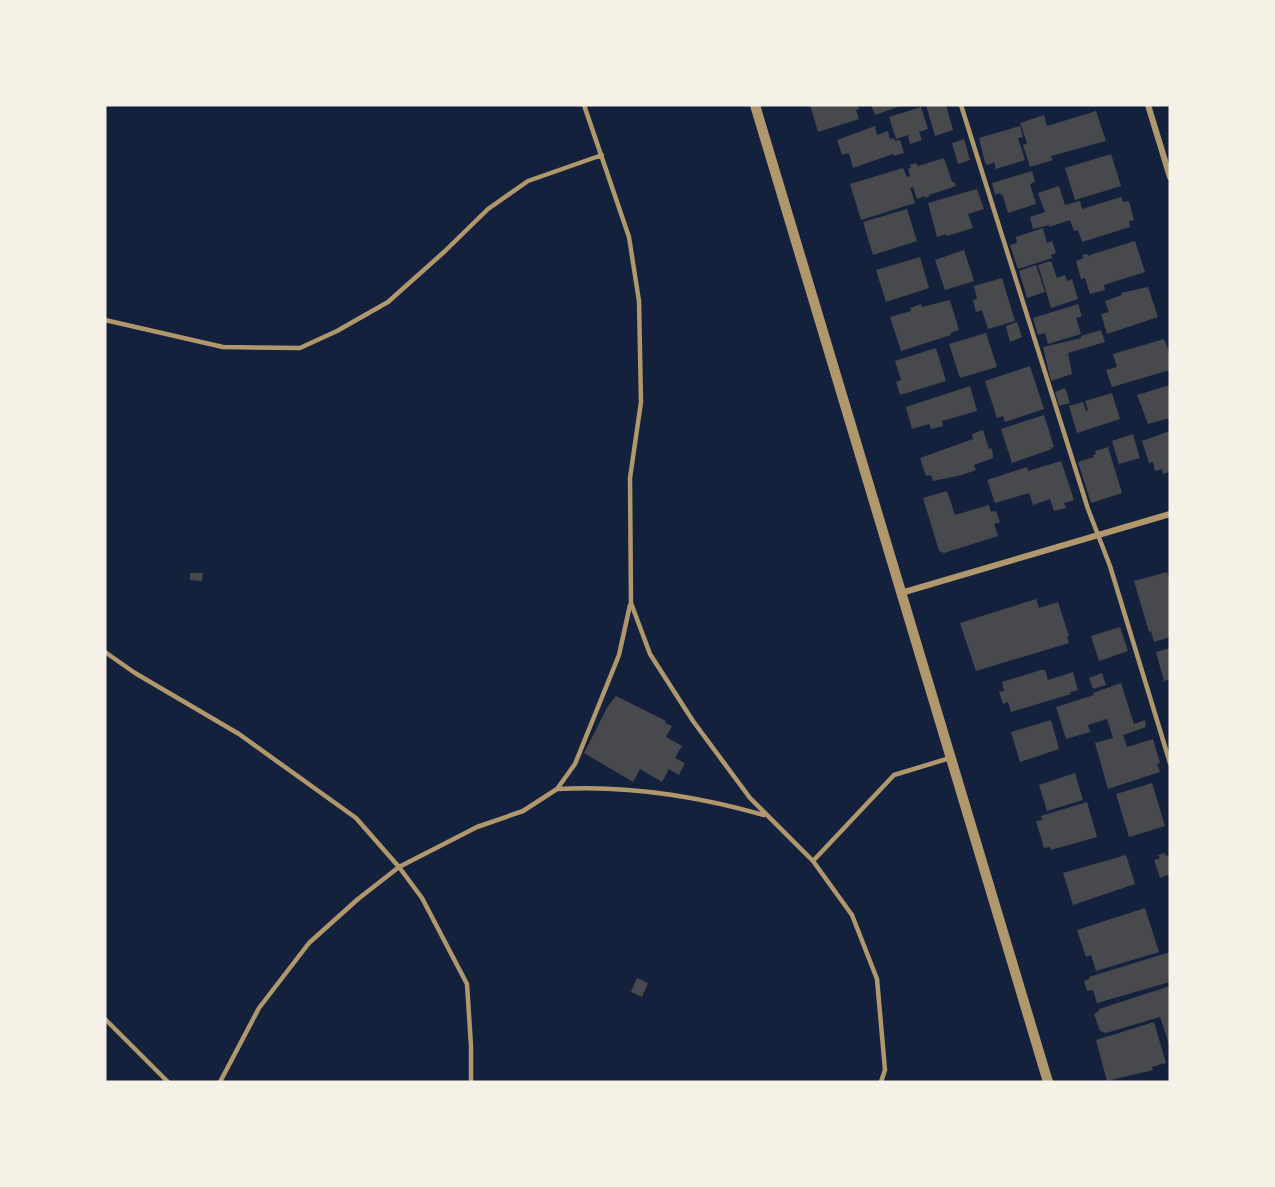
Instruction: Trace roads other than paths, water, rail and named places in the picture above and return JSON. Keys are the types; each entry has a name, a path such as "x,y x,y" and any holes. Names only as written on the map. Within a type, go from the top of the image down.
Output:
{"street":[{"path":"755,105 1048,1082"},
{"path":"1148,105 1170,177"},
{"path":"900,593 1170,514"}],"lane":[{"path":"220,1082 259,1008 309,943 358,899 399,867 477,827 523,811 557,789 575,764 619,655 631,603 630,478 641,402 639,301 629,237 584,105"},
{"path":"961,105 1084,498 1110,566 1170,763"},
{"path":"105,320 223,347 300,348 337,331 388,302 488,209 528,181 602,155"},
{"path":"631,603 650,654 693,721 750,798 813,861 852,915 877,979 885,1070 881,1082"},
{"path":"105,652 135,673 239,734 356,818 399,867 422,898 467,984 471,1082"},
{"path":"813,861 894,774 950,758"},
{"path":"557,789 590,787 703,799 767,816"},
{"path":"105,1019 168,1082"}]}
